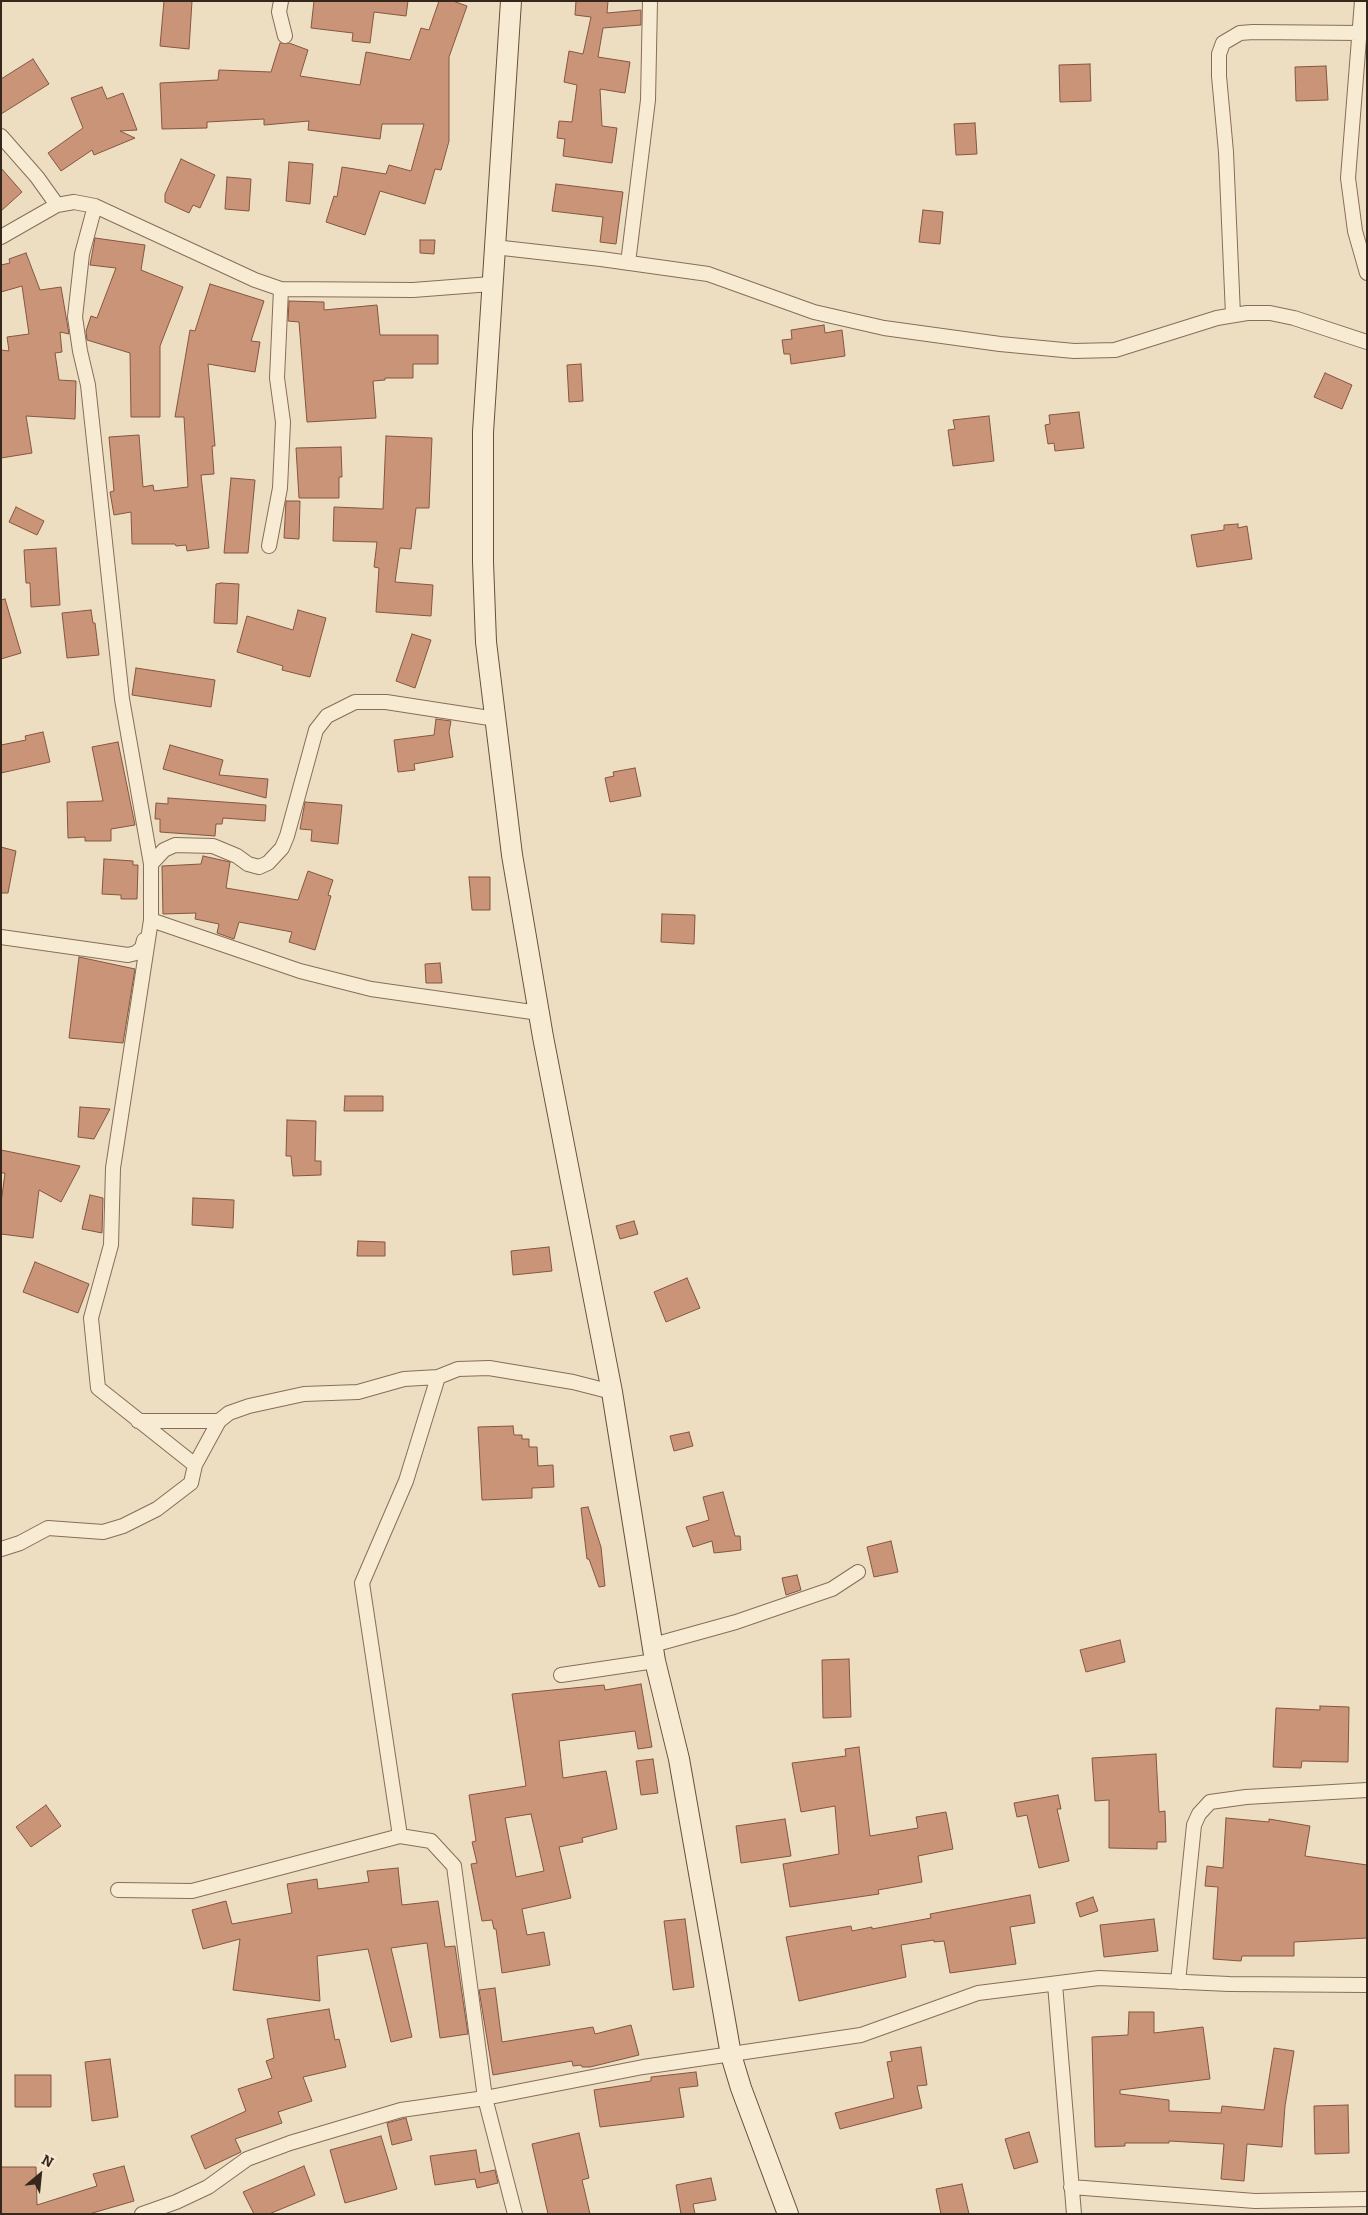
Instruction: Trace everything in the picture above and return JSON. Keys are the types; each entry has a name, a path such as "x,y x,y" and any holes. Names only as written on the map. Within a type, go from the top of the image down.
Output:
{"main road":[{"path":"511,1 491,284 483,432 483,562 486,642 512,855 539,1013 612,1392 654,1653 679,1759 731,2055 741,2088 788,2214"}],"street":[{"path":"281,1 279,12 285,36"},
{"path":"628,263 648,100 650,1"},
{"path":"1362,1 1348,178 1355,231 1367,273"},
{"path":"1233,315 1226,152 1219,76 1219,54 1223,43 1240,33 1253,32 1360,34"},
{"path":"1,136 37,177 57,205"},
{"path":"1,237 57,205 66,202 95,206 254,280 282,289 412,290 491,284"},
{"path":"95,206 82,254 75,317 88,385 122,699 151,864 151,920 113,1168 111,1245 91,1318 98,1388 195,1465"},
{"path":"494,247 708,274 814,312 884,328 1000,344 1074,351 1115,350 1180,329 1233,315 1270,313 1336,330 1367,342"},
{"path":"269,546 280,488 282,422 278,378 282,289"},
{"path":"151,864 164,850 175,845 213,846 237,856 248,864 259,867 268,863 282,848 287,836 316,730 327,716 355,702 386,702 496,719"},
{"path":"151,920 300,971 371,989 539,1013"},
{"path":"1,937 128,955 136,954 142,948 151,920"},
{"path":"1,1549 20,1543 48,1528 82,1532 103,1532 123,1526 157,1509 191,1483 195,1465 219,1421 230,1413 249,1406 304,1394 358,1392 404,1379 438,1377 458,1369 489,1368 573,1382 612,1392"},
{"path":"400,1836 362,1583 406,1481 438,1377"},
{"path":"138,1421 219,1421"},
{"path":"561,1675 654,1653 832,1589 858,1572"},
{"path":"1178,1982 1194,1825 1199,1814 1210,1802 1246,1797 1367,1790"},
{"path":"118,1890 192,1891 400,1836 431,1841 454,1866 485,2098 515,2214"},
{"path":"142,2214 176,2202 208,2187 247,2159 290,2143 401,2110 485,2098 643,2067 862,2035 978,1993 1099,1978 1178,1982 1367,1985"},
{"path":"1055,1984 1074,2214"},
{"path":"1071,2187 1255,2201 1367,2199"}],"building":[{"path":"164,1 192,1 189,49 160,46"},
{"path":"314,1 408,1 406,16 374,12 370,43 352,41 353,33 311,28"},
{"path":"439,1 453,1 467,6 449,57 449,141 441,170 435,169 425,204 380,191 365,235 326,222 334,196 337,197 342,167 386,174 389,165 411,171 424,124 382,124 380,139 308,130 309,121 264,125 264,119 207,122 207,128 162,129 160,83 218,80 219,70 271,72 280,43 289,43 308,50 300,76 360,85 366,52 410,60 421,28 429,30"},
{"path":"576,1 608,1 607,13 641,10 641,25 603,28 598,57 630,62 625,93 600,89 602,126 617,128 612,163 563,156 565,139 557,138 559,121 572,122 577,85 564,82 569,51 583,54 591,17 575,15"},
{"path":"33,59 49,84 1,114 1,79"},
{"path":"1090,64 1091,101 1060,102 1059,65"},
{"path":"1326,66 1328,100 1296,101 1295,67"},
{"path":"102,87 107,99 123,93 137,130 120,131 135,138 94,155 92,150 61,171 48,153 83,128 71,98"},
{"path":"975,123 977,154 956,155 954,124"},
{"path":"181,159 215,175 200,208 193,205 189,213 165,202 165,194"},
{"path":"289,162 313,164 310,204 286,201"},
{"path":"1,168 22,192 1,211"},
{"path":"227,177 251,179 249,211 225,209"},
{"path":"556,184 623,192 616,244 600,242 603,217 552,211"},
{"path":"923,210 943,212 940,244 919,242"},
{"path":"95,238 145,245 141,270 183,287 160,346 160,417 131,417 130,353 87,340 86,331 91,316 97,318 116,268 90,265"},
{"path":"420,240 435,240 434,254 420,253"},
{"path":"26,253 40,290 61,287 69,334 60,332 62,352 55,353 59,380 76,381 75,419 26,416 32,453 1,458 1,350 9,351 7,337 29,334 22,286 1,292 1,265 10,263 9,259"},
{"path":"210,284 264,301 251,341 260,342 255,372 208,364 215,446 212,446 214,474 201,475 209,548 187,551 186,545 132,544 131,512 114,515 110,492 114,491 109,437 139,435 143,487 153,485 154,491 188,487 184,417 175,417 190,330 195,331"},
{"path":"289,301 324,302 324,310 377,305 380,335 438,335 438,364 413,364 413,378 385,378 385,380 373,381 376,418 307,422 299,322 288,321"},
{"path":"824,325 825,333 842,330 845,356 791,364 790,354 784,354 782,340 792,339 791,330"},
{"path":"581,364 583,401 569,402 567,365"},
{"path":"1325,373 1352,385 1342,409 1314,397"},
{"path":"1079,412 1084,448 1055,451 1054,443 1048,444 1045,425 1050,424 1049,415"},
{"path":"989,416 994,461 953,466 948,430 955,429 953,420"},
{"path":"386,436 432,438 429,508 416,508 411,549 400,548 395,582 433,585 431,616 376,612 379,568 374,567 377,542 333,541 334,507 383,509"},
{"path":"341,447 342,477 339,477 339,498 299,498 296,448"},
{"path":"231,478 255,480 248,553 224,553"},
{"path":"286,501 300,501 299,539 284,538"},
{"path":"16,507 44,521 37,535 9,522"},
{"path":"1238,524 1238,528 1247,526 1252,559 1197,567 1191,535 1224,530 1224,525"},
{"path":"56,548 60,605 31,607 30,583 26,583 24,550"},
{"path":"216,584 239,584 237,624 214,623"},
{"path":"5,599 21,653 1,659 1,600"},
{"path":"91,610 93,623 95,623 99,655 67,658 62,613"},
{"path":"298,610 326,618 310,677 282,670 283,666 237,652 247,616 293,630"},
{"path":"412,634 431,640 415,688 396,681"},
{"path":"136,668 215,680 211,707 132,695"},
{"path":"436,719 451,721 449,732 453,757 414,764 415,770 398,772 394,740 434,735"},
{"path":"43,732 50,762 1,773 1,745 26,740 25,736"},
{"path":"118,742 135,825 111,829 111,841 85,841 85,837 68,838 67,802 103,801 92,747"},
{"path":"170,745 223,760 219,775 268,779 266,798 163,769"},
{"path":"635,768 641,796 610,802 605,778 614,776 613,772"},
{"path":"168,798 266,805 265,821 223,818 222,824 216,824 215,836 160,832 160,819 155,819 156,803 168,804"},
{"path":"305,802 342,805 338,844 311,841 312,830 300,829"},
{"path":"1,847 16,851 8,893 1,893"},
{"path":"203,856 230,862 226,888 298,900 308,871 333,880 328,895 331,896 315,950 289,942 292,932 239,922 234,939 217,933 219,924 195,919 196,913 163,914 162,866 201,864"},
{"path":"104,859 133,861 133,865 138,865 137,899 121,899 121,895 102,894"},
{"path":"469,877 490,877 490,910 472,910"},
{"path":"662,914 695,915 694,944 661,942"},
{"path":"79,957 135,969 123,1043 69,1038"},
{"path":"440,963 442,983 426,983 425,964"},
{"path":"345,1096 383,1096 383,1111 344,1111"},
{"path":"80,1107 110,1109 94,1139 78,1137"},
{"path":"287,1120 316,1121 315,1161 321,1161 321,1175 293,1176 291,1156 286,1156"},
{"path":"1,1150 80,1166 61,1202 39,1190 33,1238 1,1234 1,1203 5,1173 1,1173"},
{"path":"90,1195 103,1198 102,1233 82,1229"},
{"path":"193,1198 234,1200 233,1228 192,1225"},
{"path":"634,1221 638,1234 620,1239 616,1226"},
{"path":"358,1241 385,1242 385,1256 357,1256"},
{"path":"549,1247 552,1271 513,1275 511,1251"},
{"path":"35,1262 89,1284 78,1313 23,1292"},
{"path":"687,1278 700,1308 666,1322 654,1292"},
{"path":"513,1426 514,1435 522,1435 522,1439 529,1439 529,1447 537,1447 538,1466 553,1465 554,1487 532,1488 532,1498 482,1500 478,1427"},
{"path":"689,1432 693,1446 674,1451 670,1436"},
{"path":"723,1492 735,1536 740,1536 741,1550 714,1553 712,1541 693,1547 686,1527 709,1520 703,1497"},
{"path":"588,1507 601,1547 605,1586 599,1587 589,1559 587,1559 581,1508"},
{"path":"891,1541 898,1572 874,1577 867,1547"},
{"path":"797,1575 801,1590 786,1595 782,1578"},
{"path":"1120,1640 1125,1662 1086,1672 1080,1650"},
{"path":"849,1659 851,1717 823,1718 822,1660"},
{"path":"641,1684 652,1747 638,1749 635,1731 559,1741 563,1778 606,1771 617,1829 582,1838 583,1842 559,1847 571,1898 522,1909 527,1935 544,1932 550,1965 502,1973 496,1929 494,1929 492,1920 482,1921 471,1864 477,1863 472,1842 476,1841 469,1795 526,1786 512,1694 604,1685 605,1690","holes":["531,1814 544,1871 516,1877 505,1818"]},
{"path":"1320,1706 1349,1707 1348,1762 1302,1761 1301,1768 1273,1767 1276,1708 1320,1710"},
{"path":"859,1747 870,1836 918,1828 916,1817 946,1812 953,1849 918,1856 922,1882 878,1890 879,1894 790,1907 783,1864 839,1854 835,1806 801,1812 792,1763 846,1756 845,1749"},
{"path":"1156,1754 1159,1812 1165,1811 1166,1842 1157,1842 1157,1849 1109,1848 1109,1800 1095,1801 1092,1758"},
{"path":"653,1759 658,1793 641,1795 636,1761"},
{"path":"1058,1795 1061,1809 1057,1809 1069,1861 1039,1868 1027,1815 1017,1817 1014,1803"},
{"path":"46,1805 61,1826 31,1847 16,1827"},
{"path":"1226,1818 1269,1822 1269,1819 1310,1826 1305,1856 1367,1865 1367,1938 1294,1942 1294,1956 1242,1956 1241,1961 1213,1959 1218,1887 1205,1886 1207,1866 1223,1868"},
{"path":"785,1819 791,1856 741,1863 736,1826"},
{"path":"398,1868 402,1905 438,1901 445,1947 455,1946 468,2034 440,2038 427,1943 391,1948 412,2037 391,2042 368,1949 317,1956 320,2001 233,1990 240,1939 203,1949 192,1910 226,1901 232,1924 292,1913 287,1884 317,1879 318,1889 369,1882 367,1871"},
{"path":"1030,1895 1035,1923 1010,1927 1016,1964 950,1973 944,1941 934,1942 934,1940 901,1945 906,1977 799,2001 786,1937 851,1926 852,1931 872,1927 872,1929 931,1918 930,1914"},
{"path":"1093,1897 1098,1911 1080,1917 1076,1903"},
{"path":"685,1919 694,1987 673,1990 664,1921"},
{"path":"1154,1919 1158,1951 1104,1957 1100,1925"},
{"path":"495,1988 502,2042 593,2027 595,2034 631,2025 639,2055 590,2067 573,2066 572,2061 493,2075 479,1990"},
{"path":"329,2009 335,2040 339,2039 346,2067 303,2077 312,2101 278,2112 282,2123 235,2139 241,2152 205,2169 191,2136 246,2111 238,2089 272,2078 266,2061 274,2058 267,2019"},
{"path":"1129,2012 1154,2012 1154,2033 1203,2027 1210,2079 1120,2090 1120,2094 1169,2100 1169,2111 1221,2113 1222,2106 1264,2110 1274,2048 1294,2051 1285,2106 1282,2147 1247,2144 1244,2181 1221,2179 1224,2144 1169,2141 1169,2143 1125,2143 1125,2146 1095,2147 1092,2037 1128,2035"},
{"path":"921,2047 927,2085 917,2086 922,2108 840,2129 835,2113 894,2098 887,2062 892,2061 890,2052"},
{"path":"110,2059 118,2117 92,2121 85,2062"},
{"path":"696,2072 698,2086 679,2088 684,2117 600,2127 594,2090 651,2081 651,2077"},
{"path":"15,2075 51,2075 51,2107 15,2107"},
{"path":"1348,2105 1349,2153 1315,2154 1314,2106"},
{"path":"406,2118 412,2140 392,2145 387,2123"},
{"path":"1029,2132 1038,2162 1014,2169 1005,2139"},
{"path":"579,2133 589,2178 582,2180 590,2214 548,2214 532,2144"},
{"path":"381,2136 397,2189 345,2203 330,2150"},
{"path":"476,2150 480,2173 495,2170 498,2183 477,2188 475,2179 435,2185 430,2156"},
{"path":"124,2166 134,2201 89,2214 1,2214 1,2167 36,2167 37,2205 97,2186 93,2174"},
{"path":"304,2166 315,2195 269,2214 254,2214 243,2192"},
{"path":"711,2178 716,2200 693,2204 695,2214 681,2214 676,2185"},
{"path":"962,2184 969,2214 941,2214 936,2189"}]}
